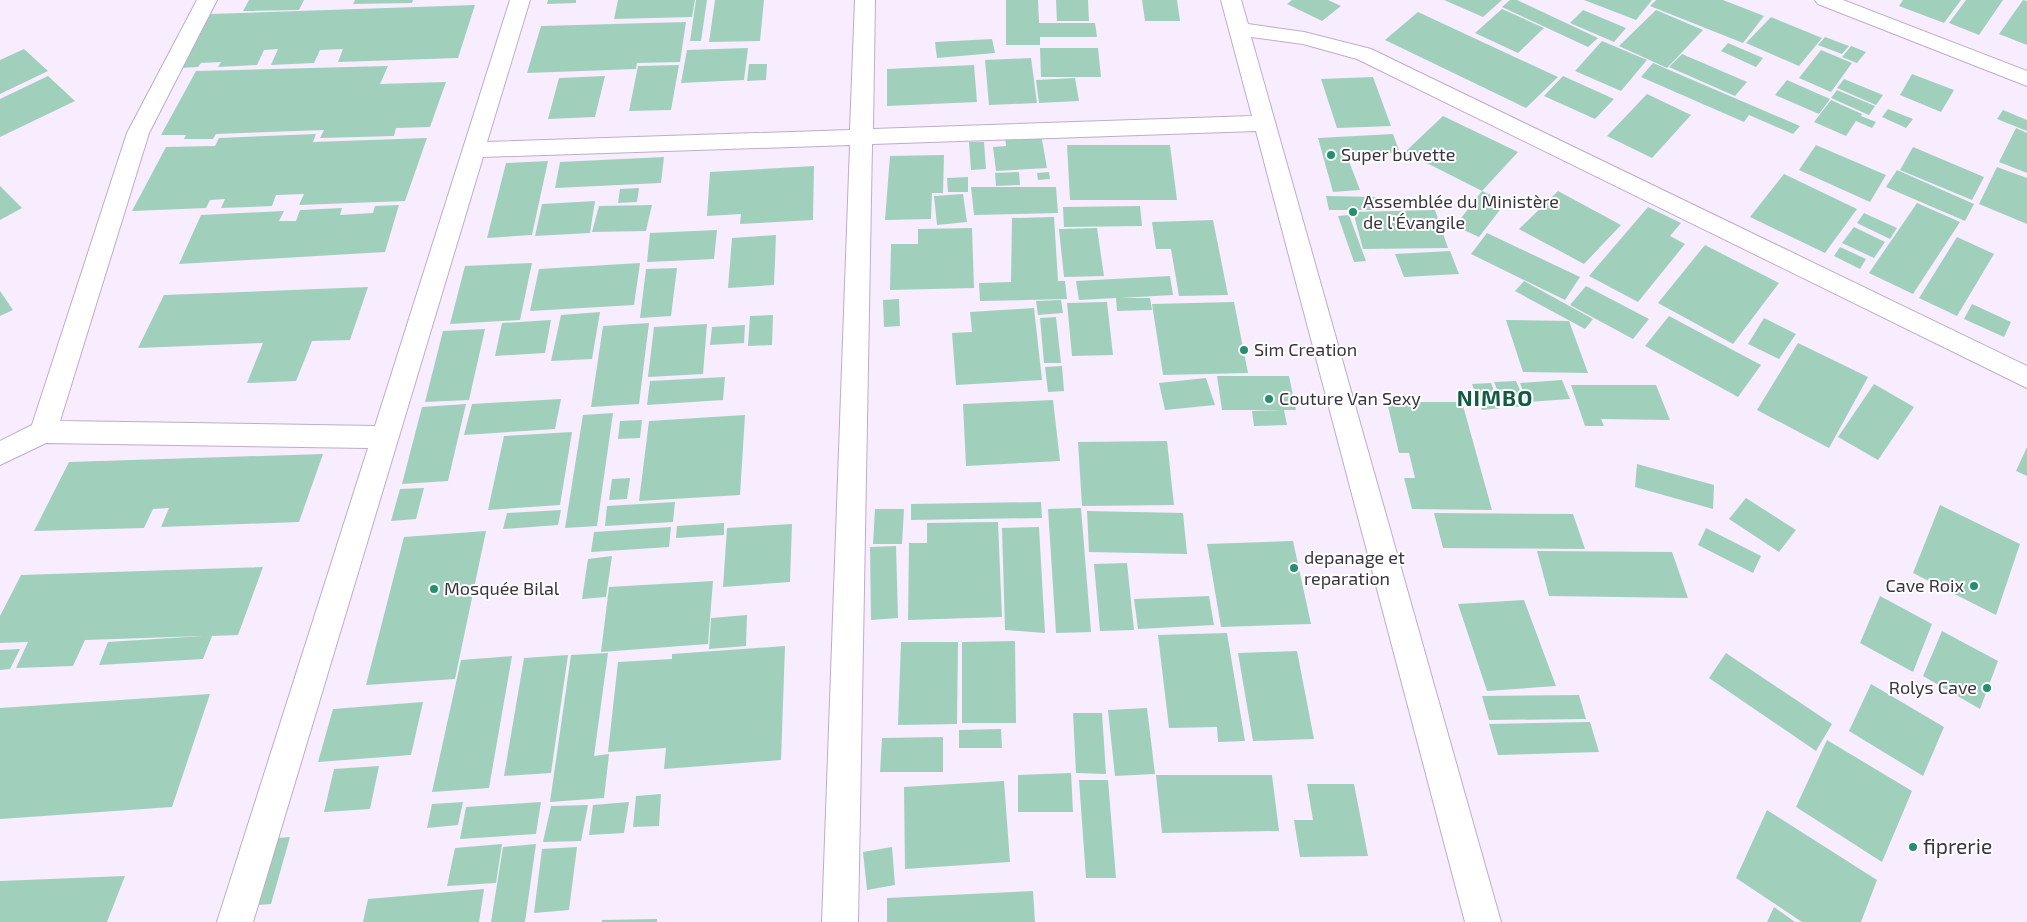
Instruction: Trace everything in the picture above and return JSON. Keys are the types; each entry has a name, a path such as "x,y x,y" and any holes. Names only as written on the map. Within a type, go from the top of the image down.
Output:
{"street":[{"path":"43,432 138,134 207,0"},
{"path":"235,922 520,0"},
{"path":"840,922 865,0"},
{"path":"1231,0 1484,922"},
{"path":"1825,0 1862,6 2027,79"},
{"path":"1239,28 1304,38 1364,54 2027,378"},
{"path":"473,150 1265,123"},
{"path":"0,454 43,432 384,437"}],"building":[{"path":"249,0 304,0 299,10 243,11"},
{"path":"355,0 413,0 412,3 353,4"},
{"path":"548,0 576,0 576,3 547,4"},
{"path":"618,0 695,0 692,17 614,19"},
{"path":"696,0 707,0 701,41 690,41"},
{"path":"715,0 764,0 760,41 709,42"},
{"path":"1006,0 1038,0 1039,23 1095,23 1097,37 1040,37 1040,45 1006,45"},
{"path":"1056,0 1088,0 1089,21 1057,21"},
{"path":"1142,0 1177,0 1180,21 1145,21"},
{"path":"1292,0 1328,0 1341,6 1322,21 1287,4"},
{"path":"1444,0 1502,0 1483,17"},
{"path":"1510,0 1517,0 1598,38 1588,47 1502,7"},
{"path":"1584,0 1652,0 1636,20"},
{"path":"1656,0 1723,0 1764,16 1743,43 1650,6"},
{"path":"1903,0 1961,0 1944,23 1899,6"},
{"path":"1966,0 2003,0 1979,35 1949,23"},
{"path":"2023,0 2027,1 2027,45 1999,34"},
{"path":"475,5 458,58 338,62 343,49 320,50 314,63 271,65 278,49 264,50 257,65 218,67 221,62 201,63 198,67 180,68 209,14"},
{"path":"1502,9 1544,28 1518,53 1475,33"},
{"path":"1583,10 1626,28 1614,42 1570,23"},
{"path":"1656,10 1703,30 1667,68 1619,46"},
{"path":"1418,12 1558,77 1526,108 1385,40"},
{"path":"1771,17 1822,38 1799,66 1746,43"},
{"path":"686,22 680,62 637,63 636,69 527,73 541,26"},
{"path":"1825,37 1849,46 1842,54 1818,45"},
{"path":"992,39 995,53 937,58 935,42"},
{"path":"1602,41 1647,60 1621,91 1575,71"},
{"path":"1728,43 1763,58 1756,67 1721,51"},
{"path":"1851,46 1866,52 1857,63 1842,57"},
{"path":"748,48 744,80 681,83 687,50"},
{"path":"1040,48 1098,48 1101,77 1041,77"},
{"path":"24,49 48,71 0,94 0,60"},
{"path":"1821,50 1852,63 1831,92 1799,78"},
{"path":"1682,54 1747,82 1735,96 1669,67"},
{"path":"1031,58 1037,103 989,105 985,60"},
{"path":"1653,63 1800,126 1793,134 1749,115 1744,122 1641,77"},
{"path":"749,64 767,64 766,80 747,81"},
{"path":"679,65 671,110 629,111 638,66"},
{"path":"974,65 977,102 887,106 887,69"},
{"path":"388,66 380,84 446,82 430,127 396,128 394,136 320,138 324,130 216,134 213,139 184,139 186,135 161,135 196,71"},
{"path":"1912,74 1954,90 1941,112 1900,95"},
{"path":"48,76 75,101 0,137 0,99"},
{"path":"605,76 595,117 548,119 559,78"},
{"path":"1563,76 1614,99 1595,119 1544,96"},
{"path":"1373,77 1391,126 1337,128 1321,79"},
{"path":"1075,78 1079,101 1039,103 1036,80"},
{"path":"1844,79 1883,95 1876,105 1837,88"},
{"path":"1787,80 1830,99 1819,114 1775,95"},
{"path":"1837,90 1875,106 1869,115 1831,98"},
{"path":"1647,94 1691,115 1652,158 1607,136"},
{"path":"1831,100 1876,122 1872,128 1856,121 1846,136 1814,122"},
{"path":"1888,109 1913,119 1906,128 1882,117"},
{"path":"2003,110 2027,120 2027,131 1997,119"},
{"path":"1443,116 1518,152 1482,191 1405,152"},
{"path":"2016,128 2027,133 2027,173 1999,162"},
{"path":"316,134 313,142 427,138 405,201 299,205 304,194 276,195 272,206 221,208 225,199 210,200 206,208 132,211 166,147 215,146 219,138"},
{"path":"1041,134 1047,168 996,171 993,147 1006,146 1005,136"},
{"path":"1393,134 1400,153 1340,155 1347,156 1360,190 1333,192 1318,138"},
{"path":"969,142 984,142 986,169 971,170"},
{"path":"1067,145 1170,145 1177,200 1070,200"},
{"path":"1816,145 1886,175 1870,202 1799,170"},
{"path":"1913,147 1984,177 1972,200 1900,170"},
{"path":"944,155 943,193 932,193 931,219 885,220 890,156"},
{"path":"664,157 661,183 555,188 560,162"},
{"path":"548,161 532,235 487,238 506,163"},
{"path":"814,166 813,220 740,224 741,214 707,216 710,172"},
{"path":"1997,167 2027,178 2027,224 1979,204"},
{"path":"1897,170 1974,204 1965,221 1886,187"},
{"path":"1019,172 1020,185 996,186 995,173"},
{"path":"1049,172 1050,179 1038,180 1037,173"},
{"path":"1784,174 1857,209 1825,253 1750,217"},
{"path":"968,177 968,192 948,192 947,178"},
{"path":"0,186 22,208 0,220"},
{"path":"971,187 1056,187 1058,213 974,215"},
{"path":"639,188 637,202 618,203 620,189"},
{"path":"1482,191 1506,202 1479,237 1455,226"},
{"path":"1558,191 1621,225 1584,264 1519,229"},
{"path":"963,194 967,222 937,225 934,196"},
{"path":"1326,196 1377,197 1380,210 1329,210"},
{"path":"595,201 590,233 535,236 542,204"},
{"path":"1917,203 1960,222 1913,294 1869,273"},
{"path":"399,205 385,252 179,264 201,215 284,211 279,221 296,221 300,210 342,208 340,215 373,213 375,206"},
{"path":"652,205 646,231 592,232 599,206"},
{"path":"1140,206 1142,226 1064,227 1063,207"},
{"path":"1648,207 1681,223 1670,236 1685,244 1638,302 1589,276"},
{"path":"1435,210 1448,248 1363,249 1353,212"},
{"path":"1864,213 1897,228 1890,239 1857,223"},
{"path":"1349,215 1366,261 1354,262 1338,216"},
{"path":"1054,217 1058,281 1065,281 1067,299 980,301 979,283 1011,282 1012,218"},
{"path":"1213,220 1228,295 1179,296 1171,249 1156,249 1152,222"},
{"path":"1854,227 1885,242 1874,258 1842,243"},
{"path":"972,228 974,288 890,290 891,244 918,244 918,229"},
{"path":"1097,228 1104,276 1064,277 1059,229"},
{"path":"717,230 714,259 647,262 650,233"},
{"path":"1487,233 1580,277 1565,300 1471,254"},
{"path":"776,235 774,285 728,288 732,238"},
{"path":"1957,237 1994,254 1957,316 1919,298"},
{"path":"1705,245 1779,283 1733,344 1658,303"},
{"path":"1840,247 1866,259 1860,269 1834,256"},
{"path":"1450,251 1459,274 1404,277 1395,254"},
{"path":"532,263 520,320 450,324 465,266"},
{"path":"640,263 634,305 530,311 539,269"},
{"path":"677,268 671,316 640,318 646,269"},
{"path":"1170,276 1173,295 1121,298 1150,298 1152,310 1117,311 1116,298 1079,300 1076,281"},
{"path":"1524,281 1593,319 1585,329 1515,291"},
{"path":"1586,286 1649,319 1633,339 1570,305"},
{"path":"368,287 350,340 312,341 296,381 247,383 263,343 138,348 164,295"},
{"path":"0,291 13,310 0,316"},
{"path":"899,299 900,326 884,327 883,300"},
{"path":"1061,300 1063,313 1038,315 1036,301"},
{"path":"1107,302 1113,355 1072,356 1067,303"},
{"path":"1234,302 1248,373 1163,375 1152,304"},
{"path":"1972,304 2011,322 2004,337 1964,319"},
{"path":"1034,308 1042,380 956,385 952,333 972,332 970,312"},
{"path":"600,312 592,359 551,361 561,315"},
{"path":"773,315 772,345 748,346 750,316"},
{"path":"1669,316 1761,365 1738,397 1645,346"},
{"path":"1056,317 1061,363 1044,363 1040,318"},
{"path":"1764,318 1796,334 1779,359 1748,344"},
{"path":"551,320 545,353 495,356 502,323"},
{"path":"1506,320 1569,321 1588,373 1523,372"},
{"path":"649,323 639,404 591,407 603,326"},
{"path":"707,324 703,374 648,377 654,327"},
{"path":"745,325 744,343 710,345 712,327"},
{"path":"485,329 469,400 425,402 443,331"},
{"path":"1798,343 1868,377 1829,448 1757,410"},
{"path":"1062,366 1064,391 1048,392 1045,367"},
{"path":"1217,376 1289,376 1296,410 1284,410 1287,425 1254,426 1252,411 1282,410 1222,410"},
{"path":"725,377 723,400 647,405 650,381"},
{"path":"1206,378 1215,405 1165,410 1159,383"},
{"path":"1562,380 1570,399 1527,402 1520,383"},
{"path":"1516,381 1527,406 1505,408 1494,382"},
{"path":"1491,383 1501,408 1482,410 1472,384"},
{"path":"1874,384 1914,407 1878,460 1838,437"},
{"path":"1571,385 1656,385 1670,420 1601,419 1604,426 1585,426"},
{"path":"561,399 555,429 464,435 472,404"},
{"path":"1053,400 1060,461 966,466 963,404"},
{"path":"1387,402 1462,402 1492,510 1412,509 1404,478 1415,478 1409,453 1399,453"},
{"path":"466,404 448,481 402,484 422,407"},
{"path":"613,413 597,526 565,528 583,415"},
{"path":"745,415 740,495 639,501 649,421"},
{"path":"642,420 640,438 618,439 620,421"},
{"path":"572,432 560,505 488,510 504,436"},
{"path":"1167,441 1174,505 1082,506 1078,442"},
{"path":"2027,447 2027,476 2016,471"},
{"path":"323,454 299,522 161,527 169,508 153,509 144,528 34,531 69,462"},
{"path":"1637,464 1714,485 1713,509 1635,487"},
{"path":"630,478 627,499 609,500 612,479"},
{"path":"424,488 416,519 391,521 400,489"},
{"path":"1746,498 1796,530 1779,552 1729,519"},
{"path":"675,502 673,522 605,526 607,506"},
{"path":"1041,502 1042,518 911,520 911,504"},
{"path":"1940,505 2020,544 1996,615 1913,573"},
{"path":"1081,508 1091,632 1056,633 1048,509"},
{"path":"875,509 904,509 902,544 873,544"},
{"path":"561,510 558,525 503,529 507,513"},
{"path":"1087,511 1183,513 1187,554 1089,552"},
{"path":"1434,513 1573,514 1585,549 1443,548"},
{"path":"998,522 1002,617 908,620 909,543 927,543 927,523"},
{"path":"724,523 724,535 676,538 677,526"},
{"path":"792,524 790,582 723,587 727,528"},
{"path":"671,527 669,547 591,552 594,532"},
{"path":"1039,527 1045,633 1005,630 1002,528"},
{"path":"1706,528 1761,556 1753,573 1698,545"},
{"path":"486,531 455,679 366,685 404,537"},
{"path":"1293,541 1311,624 1221,627 1207,544"},
{"path":"896,546 898,618 871,620 870,547"},
{"path":"1537,551 1672,552 1688,598 1549,596"},
{"path":"612,556 606,597 582,599 588,559"},
{"path":"1127,563 1134,630 1100,631 1094,564"},
{"path":"263,567 238,635 212,636 203,659 99,665 108,642 203,636 85,640 73,666 16,668 28,642 0,643 0,616 21,575"},
{"path":"713,581 708,644 601,652 609,587"},
{"path":"1209,596 1214,625 1138,629 1134,599"},
{"path":"1880,596 1932,624 1913,672 1860,643"},
{"path":"1524,600 1556,686 1487,691 1458,604"},
{"path":"747,615 746,646 709,649 711,618"},
{"path":"1942,631 1998,661 1980,709 1923,676"},
{"path":"1227,633 1245,741 1218,742 1217,727 1169,728 1158,635"},
{"path":"1015,641 1016,723 962,723 962,642"},
{"path":"901,642 958,642 957,724 898,725"},
{"path":"785,646 781,760 664,769 666,748 608,752 618,662 672,659 672,654"},
{"path":"20,649 10,669 0,670 0,650"},
{"path":"1297,651 1314,739 1253,741 1238,653"},
{"path":"608,653 594,756 609,754 604,798 550,802 571,655"},
{"path":"1726,653 1832,724 1816,751 1709,678"},
{"path":"568,655 551,773 504,776 524,658"},
{"path":"512,656 489,788 432,792 461,660"},
{"path":"1871,684 1944,727 1923,776 1849,731"},
{"path":"210,694 172,807 0,819 0,708"},
{"path":"1579,695 1586,719 1489,720 1482,696"},
{"path":"423,702 411,755 318,762 333,709"},
{"path":"1147,708 1155,774 1115,776 1108,710"},
{"path":"1073,713 1102,713 1106,774 1076,773"},
{"path":"1590,722 1599,752 1498,755 1489,724"},
{"path":"1001,729 1002,748 959,748 959,730"},
{"path":"943,737 943,772 880,772 882,738"},
{"path":"1827,740 1912,791 1882,862 1796,807"},
{"path":"379,766 370,809 324,812 334,769"},
{"path":"1071,773 1073,812 1018,812 1018,775"},
{"path":"1156,775 1272,775 1279,831 1162,833"},
{"path":"1079,780 1108,780 1116,878 1086,878"},
{"path":"1004,781 1010,862 905,869 904,787"},
{"path":"1307,784 1354,784 1368,856 1300,857 1294,820 1313,820"},
{"path":"661,794 659,826 633,827 636,796"},
{"path":"463,802 458,825 427,828 432,804"},
{"path":"541,802 536,834 460,839 466,807"},
{"path":"629,802 624,833 589,835 593,805"},
{"path":"588,805 581,841 543,842 551,806"},
{"path":"1767,810 1877,880 1861,922 1802,922 1736,878"},
{"path":"290,837 271,904 243,906 263,839"},
{"path":"502,844 496,883 447,886 455,848"},
{"path":"536,844 525,922 491,922 503,847"},
{"path":"577,847 569,910 534,913 542,849"},
{"path":"892,847 895,885 867,890 863,852"},
{"path":"125,876 107,922 0,922 0,881"},
{"path":"484,889 479,922 363,922 368,899"},
{"path":"1033,891 1035,922 887,922 887,898"},
{"path":"1774,907 1795,922 1767,922"},
{"path":"657,919 657,922 602,922 602,920"}],"place":[{"name":"Super buvette","path":"1331,155"},
{"name":"Assemblée du Ministère de l'Évangile","path":"1353,212"},
{"name":"Sim Creation","path":"1244,350"},
{"name":"Couture Van Sexy","path":"1269,399"},
{"name":"depanage et reparation","path":"1294,568"},
{"name":"Cave Roix","path":"1974,586"},
{"name":"Mosquée Bilal","path":"434,589"},
{"name":"Rolys Cave","path":"1987,688"},
{"name":"fiprerie","path":"1913,847"}],"district":[{"name":"NIMBO","path":"1495,398"}]}
